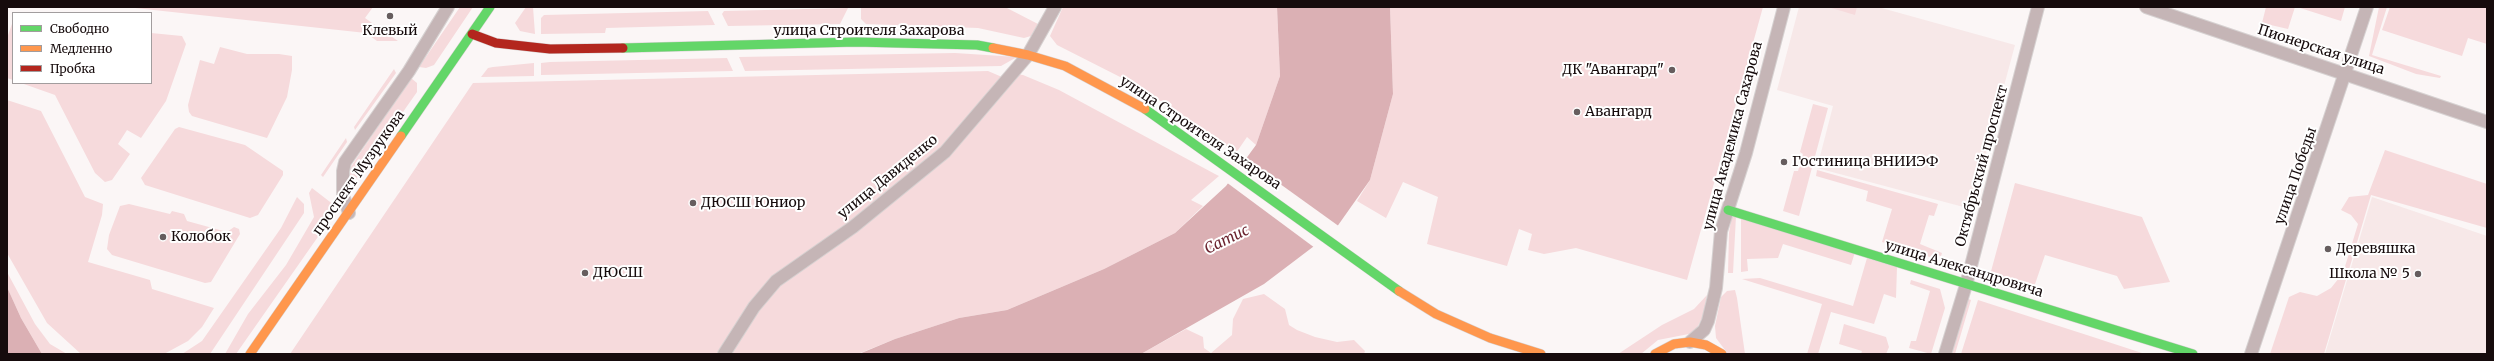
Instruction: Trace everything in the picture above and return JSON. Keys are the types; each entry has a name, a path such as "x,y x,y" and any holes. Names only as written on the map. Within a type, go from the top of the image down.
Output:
{"street":[{"path":"349,213 343,195 343,171 345,162 409,71 448,7"},
{"name":"проспект Музрукова","path":"250,354 349,213 490,7"},
{"name":"улица Давиденко","path":"724,354 754,308 776,281 853,227 945,152 1028,55 1055,7"},
{"name":"улица Академика Сахарова","path":"1690,342 1704,330 1708,321 1716,288 1721,230 1746,153 1784,7"},
{"name":"Октябрьский проспект","path":"1945,354 1966,285 2038,7"},
{"name":"Пионерская улица","path":"2146,7 2487,122"},
{"name":"улица Победы","path":"2251,354 2346,74 2367,7"},
{"name":"улица Строителя Захарова","path":"472,34 496,43 550,49 739,46 856,42 977,45 1028,55 1065,66 1140,105 1219,160 1394,288 1436,314 1490,338 1542,354"},
{"name":"улица Александровича","path":"1728,210 1966,285 2193,354"},
{"name":"улица Академика Сахарова","path":"1708,321 1712,340 1721,354"},
{"name":"улица Академика Сахарова","path":"1655,354 1674,344 1690,342 1706,345 1721,354"}],"shaded area":[{"path":"126,7 373,7 365,18 398,41 377,41 366,33"},
{"path":"460,7 473,7 434,65 426,68 419,67"},
{"path":"526,7 533,7 535,34 520,31 515,23"},
{"path":"861,7 1005,7 1038,24 1031,36 1024,38 978,28 866,24 861,19"},
{"path":"1063,7 1277,7 1280,76 1256,145 1247,137 1236,153 1180,113 1130,82 1057,45 1050,36"},
{"name":"Авангард","path":"1390,7 1763,7 1687,280 1576,248 1544,254 1528,250 1532,234 1519,229 1507,266 1427,244 1438,197 1403,182 1386,218 1357,201 1370,180 1393,94"},
{"path":"1799,7 1878,7 2015,45 1971,209 1817,168 1833,106 1777,90"},
{"path":"1828,7 1857,7 1855,15"},
{"path":"2266,7 2295,7 2288,29 2262,23"},
{"path":"2297,7 2345,7 2341,21"},
{"path":"2379,7 2387,7 2372,55 2441,76 2440,78 2416,74 2369,56"},
{"path":"2390,7 2487,7 2487,44 2468,38 2462,56 2382,30"},
{"path":"848,8 840,24 728,26 722,14 724,11"},
{"path":"708,11 715,25 606,28 605,33 541,34 541,18 544,15"},
{"path":"12,24 12,80 7,78 7,38"},
{"path":"152,33 182,36 186,44 166,101 141,138 127,130 118,144 130,154 112,180 105,182 95,173 55,95 24,84 152,84"},
{"path":"220,47 247,54 279,54 292,56 292,70 287,97 267,138 192,116 189,112 188,105 200,60 214,64"},
{"path":"955,53 1017,57 1001,66 745,71 739,57"},
{"path":"727,58 733,71 541,75 541,63 550,62"},
{"path":"534,63 534,76 481,77 488,68"},
{"path":"394,69 396,73 355,130 354,127"},
{"path":"988,71 1002,77 1010,73 1023,75 1059,90 1219,176 1191,200 1203,206 1175,233 1104,269 1007,310 959,318 895,339 858,354 290,354 473,83"},
{"path":"411,78 417,83 417,92 351,186 348,184 350,168"},
{"path":"7,100 41,111 85,197 103,204 102,215 88,262 150,280 152,289 214,308 202,327 188,341 164,354 81,354 47,323 7,253"},
{"path":"1813,104 1828,108 1799,216 1783,211 1794,171 1798,171 1803,154 1800,152"},
{"path":"179,127 245,145 283,171 283,175 258,215 250,218 145,185 141,178 175,129"},
{"path":"346,138 347,142 323,177 321,175"},
{"path":"2385,150 2487,184 2487,228 2371,195 2324,354 2270,354 2289,297 2300,292 2317,296 2331,288 2343,273 2358,224 2351,215 2341,210 2349,197 2368,195"},
{"path":"1817,170 1938,204 1934,216 1929,215 1920,244 1942,253 1941,256 1934,254 1930,257 1882,242 1892,209 1866,201 1868,191 1816,176"},
{"path":"2015,183 2142,217 2170,282 2124,289 2117,276 2045,255 2034,287 1990,275"},
{"path":"312,188 334,205 329,221 236,354 225,354 248,314 286,265 314,217 309,193"},
{"path":"297,197 304,204 304,213 210,354 182,354 202,341 281,228"},
{"name":"Школа № 5","path":"2372,197 2487,236 2487,354 2325,354"},
{"path":"129,204 170,214 172,211 184,214 187,221 227,232 234,227 239,229 240,234 211,282 205,283 112,255 107,249 109,235 120,206"},
{"path":"1732,214 1736,216 1733,273 1728,273 1729,233"},
{"path":"1741,218 1855,252 1851,265 1783,244 1778,258 1747,259 1748,271 1741,272"},
{"path":"1867,258 1897,267 1896,298 1884,294 1874,324 1831,312 1818,354 1807,354 1822,304 1742,279 1760,278 1853,306"},
{"path":"7,272 35,324 50,344 67,354 42,354 21,318 7,287"},
{"path":"1911,280 1940,289 1945,308 1931,354 1909,348 1911,341 1916,341 1930,291 1910,284"},
{"path":"1735,290 1745,354 1728,354 1716,338 1715,326 1721,297 1727,291"},
{"path":"1264,294 1285,309 1289,325 1297,330 1315,337 1337,342 1354,340 1365,351 1364,354 1141,354 1186,329 1203,337 1204,348 1211,353 1232,335 1233,319 1243,299"},
{"path":"1707,295 1703,317 1694,333 1658,340 1641,354 1618,354 1662,325 1694,309"},
{"path":"1966,298 1971,300 1955,354 1949,354"},
{"path":"1978,300 2093,337 2145,354 1961,354"},
{"path":"1844,324 1886,337 1889,347 1886,354 1861,354 1862,351 1839,344"}],"water":[{"name":"Сатис","path":"1277,7 1390,7 1393,94 1370,180 1334,231 1264,284 1141,354 859,354 895,339 959,318 1007,310 1104,269 1175,233 1226,186 1256,145 1280,76"},
{"path":"7,287 21,318 42,354 7,354"}],"pier":[{"path":"1244,158 1340,227 1335,233 1315,248 1226,182"}],"traffic: fast":[{"path":"401,136 490,7"},
{"path":"623,48 856,42 977,45 993,48"},
{"path":"1145,109 1399,291"},
{"path":"1728,210 2193,354"}],"traffic: slow":[{"path":"993,48 1028,55 1065,66 1145,109"},
{"path":"250,354 401,136"},
{"path":"1399,291 1436,314 1490,338 1541,354"},
{"path":"1655,354 1674,344 1690,342 1706,345 1722,354"}],"traffic: jam":[{"path":"472,34 496,43 550,49 623,48"}],"place":[{"name":"Клевый","path":"390,16"},
{"name":"ДК \"Авангард\"","path":"1672,70"},
{"name":"Авангард","path":"1577,112"},
{"name":"Гостиница ВНИИЭФ","path":"1784,162"},
{"name":"ДЮСШ Юниор","path":"693,203"},
{"name":"Колобок","path":"163,237"},
{"name":"Деревяшка","path":"2328,249"},
{"name":"ДЮСШ","path":"585,273"},
{"name":"Школа № 5","path":"2418,274"}]}
